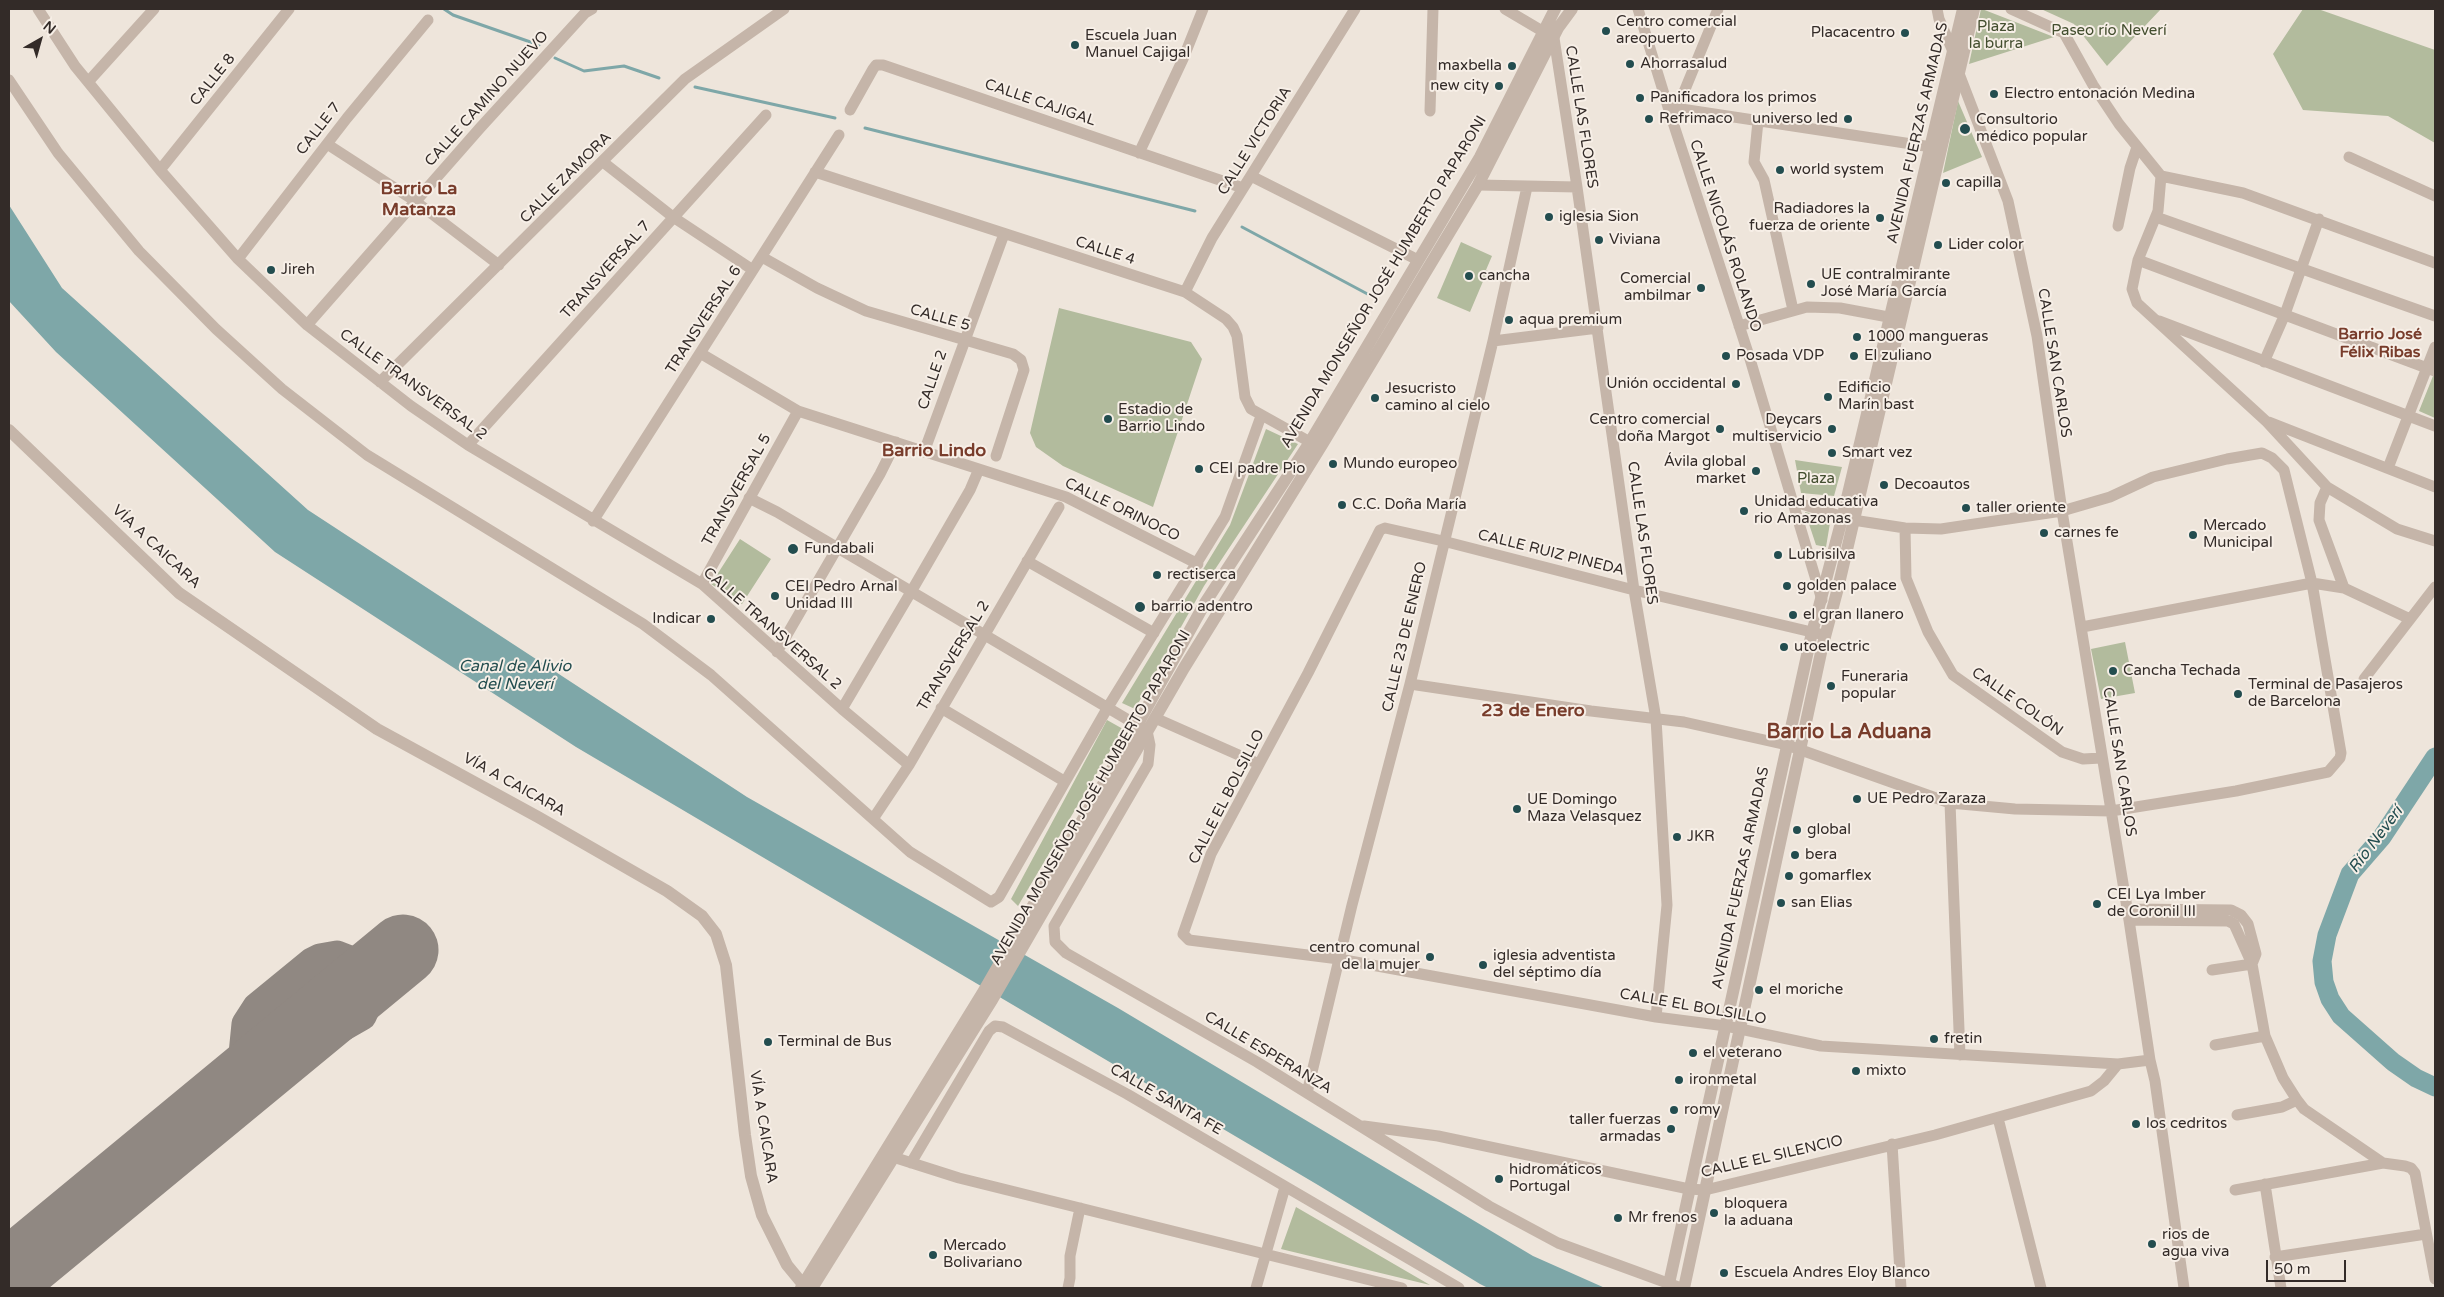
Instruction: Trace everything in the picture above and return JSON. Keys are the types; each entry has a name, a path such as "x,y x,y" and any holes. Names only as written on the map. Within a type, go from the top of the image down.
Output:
{"street":[{"name":"CALLE TRANSVERSAL 2","path":"38,9 75,66 160,170 238,259 307,325 380,382 468,446 702,584 842,709 909,765"},
{"path":"88,82 154,9"},
{"name":"CALLE 8","path":"160,170 290,9"},
{"name":"CALLE CAMINO NUEVO","path":"307,325 572,27 592,9"},
{"name":"CALLE ZAMORA","path":"380,382 685,80 784,9"},
{"path":"1139,153 1183,59 1203,9"},
{"name":"CALLE VICTORIA","path":"1185,292 1212,238 1355,9"},
{"path":"1430,111 1433,9"},
{"path":"1505,9 1549,35"},
{"name":"AVENIDA MONSEÑOR JOSÉ HUMBERTO PAPARONI","path":"1142,728 1155,718 1478,185 1549,35 1556,9"},
{"name":"AVENIDA MONSEÑOR JOSÉ HUMBERTO PAPARONI","path":"805,1288 893,1157 987,997 1142,728 1205,603 1310,442 1480,157 1549,35 1572,9"},
{"name":"CALLE NICOLÁS ROLANDO","path":"1638,9 1673,108 1821,599 1831,614"},
{"path":"1718,9 1673,108 1936,147"},
{"path":"1937,9 1939,19 1954,52 1958,73"},
{"name":"AVENIDA FUERZAS ARMADAS","path":"1675,1287 1705,1190 1831,614 1848,518 1936,147 1963,9"},
{"name":"AVENIDA FUERZAS ARMADAS","path":"1936,147 1958,73 1974,9"},
{"path":"2011,9 2064,33 2093,85 2137,147 2162,176 2243,193 2319,219 2435,263"},
{"name":"CALLE 7","path":"238,259 327,144 428,20"},
{"name":"CALLE LAS FLORES","path":"1549,35 1577,187 1634,590 1656,719 1667,905 1656,1017"},
{"name":"CALLE CAJIGAL","path":"850,110 873,69 876,65 883,65 1243,188"},
{"name":"CALLE SAN CARLOS","path":"1958,73 2008,201 2038,336 2062,511 2112,811 2150,1060 2156,1081 2184,1288"},
{"path":"9,80 58,153 139,251 216,329 282,389 367,455 643,624 711,675 910,852 991,902 999,897 1108,707 1225,518 1261,416"},
{"name":"TRANSVERSAL 7","path":"468,446 766,115"},
{"path":"1758,121 1754,162 1764,180 1793,310"},
{"name":"TRANSVERSAL 6","path":"593,521 839,135"},
{"path":"327,144 415,202 499,265"},
{"path":"2118,226 2130,168 2137,147"},
{"path":"2349,157 2435,196"},
{"path":"603,162 673,218 753,270"},
{"name":"CALLE 4","path":"815,172 1185,292 1226,319 1233,327 1247,404 1261,416 1310,442"},
{"path":"1251,176 1418,260"},
{"path":"2162,176 2156,218 2138,260 2132,289 2137,303 2267,422 2327,487 2396,529 2435,542"},
{"path":"1478,185 1577,187"},
{"name":"CALLE 23 DE ENERO","path":"1307,1093 1339,959 1410,684 1493,340 1527,186"},
{"path":"2156,218 2435,316"},
{"path":"2264,362 2285,314 2319,219"},
{"name":"CALLE 2","path":"924,452 963,340 1004,234"},
{"name":"CALLE 5","path":"762,257 817,288 866,312 1013,354 1020,360 1024,370 996,456"},
{"path":"2138,260 2431,369"},
{"path":"1739,326 1808,307 1840,308 1896,318"},
{"path":"2153,319 2435,426"},
{"path":"1493,340 1598,328"},
{"path":"2388,468 2431,369 2435,347"},
{"name":"CALLE ORINOCO","path":"700,353 798,411 1066,497 1198,564"},
{"name":"TRANSVERSAL 5","path":"702,584 798,411"},
{"path":"2267,422 2435,487"},
{"name":"VÍA A CAICARA","path":"9,430 179,593 377,729 556,826 667,891 702,916 716,934 726,965 751,1176 760,1208 787,1265 805,1288"},
{"path":"777,652 880,474 896,442"},
{"path":"1410,684 1684,722 1786,745 1950,803 2015,809 2112,811 2328,772 2336,765 2341,753 2312,583 2284,470 2272,458 2262,453 2227,459 2153,477 2110,497 2062,511 1941,528 1905,528 1848,518 1792,501"},
{"path":"842,709 912,592 970,490 979,470"},
{"path":"2327,487 2320,503 2319,520 2344,588"},
{"path":"749,498 1142,728"},
{"name":"TRANSVERSAL 2","path":"873,819 909,765 1059,507"},
{"name":"AVENIDA FUERZAS ARMADAS","path":"1675,1287 1689,1189 1786,745 1821,599 1848,518"},
{"name":"CALLE EL BOLSILLO","path":"1443,541 1385,528 1380,530 1211,854 1183,934 1189,940 1339,959 1656,1017 1726,1026 1821,1046 2118,1064 2150,1060"},
{"name":"CALLE COLÓN","path":"1905,528 1906,578 1928,632 1953,674 2062,752 2083,759 2102,758"},
{"name":"CALLE RUIZ PINEDA","path":"1443,541 1634,590 1813,631 1825,636"},
{"path":"1027,561 1154,632"},
{"path":"2082,628 2312,583 2344,588 2410,619"},
{"path":"2364,679 2435,587"},
{"path":"941,708 1064,781"},
{"path":"1155,718 1259,764"},
{"name":"CALLE ESPERANZA","path":"1142,728 1150,745 1148,764 1054,926 1055,942 1066,953 1307,1093 1490,1206 1558,1243 1675,1287"},
{"path":"1950,803 1960,1055"},
{"path":"2128,915 2231,910 2241,915 2248,924 2256,954 2252,964 2265,1036 2283,1078 2304,1109 2384,1163"},
{"path":"2212,970 2252,964"},
{"name":"AVENIDA MONSEÑOR JOSÉ HUMBERTO PAPARONI","path":"805,1288 987,997"},
{"name":"CALLE SANTA FE","path":"911,1163 989,1031 995,1026 1004,1027 1127,1094 1459,1288"},
{"path":"2215,1045 2265,1036"},
{"name":"CALLE EL SILENCIO","path":"1360,1126 1438,1136 1689,1189 1705,1190 1998,1118 2091,1091 2104,1081 2118,1064"},
{"path":"2237,1114 2282,1107 2297,1100"},
{"path":"1998,1118 2041,1288"},
{"path":"1892,1144 1901,1288"},
{"path":"893,1157 1264,1256 1402,1288"},
{"path":"2235,1190 2384,1163 2411,1168 2415,1174 2435,1279"},
{"path":"2265,1184 2281,1288"},
{"path":"1256,1288 1285,1187"},
{"path":"1068,1288 1070,1256 1080,1208"},
{"path":"2275,1257 2426,1234"}],"green space":[{"name":"Plaza la burra","path":"1982,9 2054,37 1969,64"},
{"name":"Paseo río Neverí","path":"2041,9 2161,9 2107,66 2074,24"},
{"path":"2303,9 2318,9 2435,50 2435,143 2388,116 2303,110 2273,54"},
{"path":"1958,101 1982,157 1943,173"},
{"name":"cancha","path":"1461,242 1492,256 1486,270 1493,274 1490,281 1484,279 1470,312 1437,298"},
{"name":"Estadio de Barrio Lindo","path":"1059,308 1191,342 1202,359 1153,507 1063,466 1036,447 1030,433"},
{"path":"2433,376 2435,376 2435,418 2419,411"},
{"path":"1266,429 1298,444 1204,586 1135,709 1122,703 1230,525"},
{"name":"Plaza","path":"1795,460 1842,467 1834,496 1801,493"},
{"path":"1805,512 1831,517 1826,547 1816,545"},
{"path":"740,539 771,559 742,604 711,584"},
{"name":"Cancha Techada","path":"2125,642 2135,693 2101,699 2091,649"},
{"path":"1107,720 1123,729 1018,906 1011,899"},
{"path":"1296,1207 1430,1285 1281,1249"}],"water":[{"name":"Canal de Alivio del Neverí","path":"9,205 62,288 308,510 747,797 1118,1008 1533,1256 1605,1288 1488,1288 1480,1284 1318,1185 576,747 275,552 56,352 9,301"}],"waterway":[{"path":"444,9 453,15 539,45"},
{"path":"555,58 584,71 624,66 659,78"},
{"path":"695,87 835,118"},
{"path":"865,128 1195,211"},
{"path":"1242,227 1375,298"},
{"name":"Río Neverí","path":"2435,757 2382,837 2350,874 2327,935 2322,961 2324,982 2330,999 2341,1016 2393,1062 2416,1078 2435,1087"}],"taxiway":[{"path":"209,1110 224,1096 238,1074 243,1054 246,1024 257,1007 312,962 320,958 337,955 355,962 365,973 370,989 369,1001 362,1016 341,1028 304,1032"}],"runway":[{"path":"9,1275 403,950"}],"place":[{"name":"Centro comercial areopuerto","path":"1606,31"},
{"name":"Placacentro","path":"1905,33"},
{"name":"Escuela Juan Manuel Cajigal","path":"1075,45"},
{"name":"Ahorrasalud","path":"1630,64"},
{"name":"maxbella","path":"1512,66"},
{"name":"new city","path":"1499,86"},
{"name":"Electro entonación Medina","path":"1994,94"},
{"name":"Panificadora los primos","path":"1640,98"},
{"name":"Refrimaco","path":"1649,119"},
{"name":"universo led","path":"1848,119"},
{"name":"Consultorio médico popular","path":"1965,129"},
{"name":"world system","path":"1780,170"},
{"name":"capilla","path":"1946,183"},
{"name":"iglesia Sion","path":"1549,217"},
{"name":"Radiadores la fuerza de oriente","path":"1880,218"},
{"name":"Viviana","path":"1599,240"},
{"name":"Lider color","path":"1938,245"},
{"name":"Jireh","path":"271,270"},
{"name":"cancha","path":"1469,276"},
{"name":"UE contralmirante José María García","path":"1811,284"},
{"name":"Comercial ambilmar","path":"1701,288"},
{"name":"aqua premium","path":"1509,320"},
{"name":"1000 mangueras","path":"1857,337"},
{"name":"Posada VDP","path":"1726,356"},
{"name":"El zuliano","path":"1854,356"},
{"name":"Unión occidental","path":"1736,384"},
{"name":"Edificio Marín bast","path":"1828,397"},
{"name":"Jesucristo camino al cielo","path":"1375,398"},
{"name":"Estadio de Barrio Lindo","path":"1108,419"},
{"name":"Centro comercial doña Margot","path":"1720,429"},
{"name":"Deycars multiservicio","path":"1832,429"},
{"name":"Smart vez","path":"1832,453"},
{"name":"Mundo europeo","path":"1333,464"},
{"name":"CEI padre Pio","path":"1199,469"},
{"name":"Ávila global market","path":"1756,471"},
{"name":"Decoautos","path":"1884,485"},
{"name":"C.C. Doña María","path":"1342,505"},
{"name":"taller oriente","path":"1966,508"},
{"name":"Unidad educativa rio Amazonas","path":"1744,511"},
{"name":"carnes fe","path":"2044,533"},
{"name":"Mercado Municipal","path":"2193,535"},
{"name":"Fundabali","path":"793,549"},
{"name":"Lubrisilva","path":"1778,555"},
{"name":"rectiserca","path":"1157,575"},
{"name":"golden palace","path":"1787,586"},
{"name":"CEI Pedro Arnal Unidad III","path":"775,596"},
{"name":"barrio adentro","path":"1140,607"},
{"name":"el gran llanero","path":"1793,615"},
{"name":"Indicar","path":"711,619"},
{"name":"utoelectric","path":"1784,647"},
{"name":"Cancha Techada","path":"2113,671"},
{"name":"Funeraria popular","path":"1831,686"},
{"name":"Terminal de Pasajeros de Barcelona","path":"2238,694"},
{"name":"UE Pedro Zaraza","path":"1857,799"},
{"name":"UE Domingo Maza Velasquez","path":"1517,809"},
{"name":"global","path":"1797,830"},
{"name":"JKR","path":"1677,837"},
{"name":"bera","path":"1795,855"},
{"name":"gomarflex","path":"1789,876"},
{"name":"san Elias","path":"1781,903"},
{"name":"CEI Lya Imber de Coronil III","path":"2097,904"},
{"name":"centro comunal de la mujer","path":"1430,957"},
{"name":"iglesia adventista del séptimo día","path":"1483,965"},
{"name":"el moriche","path":"1759,990"},
{"name":"fretin","path":"1934,1039"},
{"name":"Terminal de Bus","path":"768,1042"},
{"name":"el veterano","path":"1693,1053"},
{"name":"mixto","path":"1856,1071"},
{"name":"ironmetal","path":"1679,1080"},
{"name":"romy","path":"1674,1110"},
{"name":"los cedritos","path":"2136,1124"},
{"name":"taller fuerzas armadas","path":"1671,1129"},
{"name":"hidromáticos Portugal","path":"1499,1179"},
{"name":"bloquera la aduana","path":"1714,1213"},
{"name":"Mr frenos","path":"1618,1218"},
{"name":"rios de agua viva","path":"2152,1244"},
{"name":"Mercado Bolivariano","path":"933,1255"},
{"name":"Escuela Andres Eloy Blanco","path":"1724,1273"}],"district":[{"name":"Barrio La Matanza","path":"419,199"},
{"name":"Barrio José Félix Ribas","path":"2380,344"},
{"name":"Barrio Lindo","path":"934,451"},
{"name":"23 de Enero","path":"1533,711"},
{"name":"Barrio La Aduana","path":"1849,733"}]}
